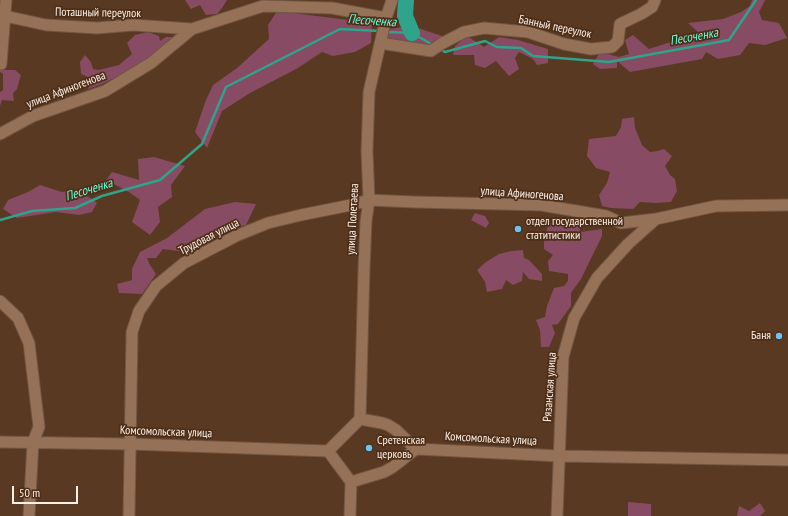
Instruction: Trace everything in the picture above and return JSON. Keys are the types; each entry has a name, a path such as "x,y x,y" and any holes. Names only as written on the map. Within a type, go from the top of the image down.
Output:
{"street":[{"path":"1,64 6,0"},
{"name":"улица Полетаева","path":"360,419 364,269 366,221 369,200 367,151 368,92 386,18 392,0"},
{"name":"Банный переулок","path":"380,43 431,51 464,32 484,28 528,32 564,44 591,49 612,47 618,41 620,24 652,7 655,0"},
{"name":"улица Афиногенова","path":"0,134 33,116 105,91 151,63 192,29 263,6 332,8 386,18"},
{"name":"Поташный переулок","path":"5,16 46,25 97,28 133,25 192,29"},
{"name":"улица Афиногенова","path":"369,200 541,205 606,216 621,223 656,218 716,206 788,205"},
{"name":"Трудовая улица","path":"129,516 132,332 139,311 156,286 184,263 236,236 268,223 369,200"},
{"name":"Рязанская улица","path":"557,516 563,357 574,318 597,278 628,244 656,218"},
{"path":"0,301 18,318 30,342 39,427 33,442 29,516"},
{"path":"350,516 351,482 328,451 360,419 388,425 396,430 416,449 384,472 351,482"},
{"name":"Комсомольская улица","path":"0,442 130,444 328,451"},
{"name":"Комсомольская улица","path":"416,449 560,456 788,460"}],"shaded area":[{"path":"185,0 227,0 217,14 206,15 200,5 191,9"},
{"path":"403,0 412,0 410,14 418,28 445,37 433,55 387,39 389,29 404,27 400,19"},
{"path":"752,0 765,0 759,12 762,20 779,23 787,38 765,45 749,43 740,55 718,59 706,52 702,59 630,72 617,61 617,68 600,69 593,64 600,52 619,57 629,54 625,40 633,35 649,49 699,33 688,23 723,19 741,12 750,6"},
{"path":"277,11 372,23 371,43 355,52 333,56 322,52 298,68 250,93 222,111 207,148 195,132 213,85 237,68 269,39 268,25"},
{"path":"148,32 159,36 160,41 166,37 173,37 164,46 131,70 88,89 92,79 81,74 80,62 85,55 91,62 93,69 99,70 119,65 132,54 127,43 135,35"},
{"path":"467,36 484,47 499,37 518,40 548,49 548,63 537,65 533,59 519,52 515,58 519,69 509,76 496,61 485,68 475,65 474,55 453,55 455,46"},
{"path":"0,66 5,70 15,70 21,75 17,89 13,93 14,101 2,100 0,106 0,92 3,90 3,74 0,72"},
{"path":"634,117 635,128 642,145 650,152 664,149 672,156 665,166 670,175 675,179 677,191 671,202 640,202 633,209 602,206 599,195 607,183 610,172 596,168 587,156 589,139 616,136 621,127 622,119"},
{"path":"154,157 185,166 171,185 172,197 158,207 160,222 150,235 132,222 140,200 129,192 106,180 112,172 139,180 138,159"},
{"path":"40,185 62,192 79,190 97,203 92,212 79,215 56,212 17,218 3,209 8,200 28,192"},
{"path":"235,202 256,204 246,225 230,229 186,252 163,249 156,258 147,258 156,274 142,294 119,293 117,284 132,280 132,269 140,252 167,238 205,209"},
{"path":"475,213 485,216 489,223 486,228 471,220"},
{"path":"550,221 580,221 580,232 602,229 602,236 581,279 571,293 571,306 558,324 552,325 555,333 549,347 541,347 540,330 536,320 545,317 547,306 554,288 564,286 568,281 568,274 549,271 548,261 553,255 544,249 544,237"},
{"path":"523,250 524,258 529,260 542,274 542,281 529,279 523,272 522,281 513,285 506,280 502,289 487,292 485,282 477,270 499,254"},
{"path":"628,502 651,504 651,516 628,516"},
{"path":"760,503 765,511 760,516 737,516 739,506 749,511"}],"waterway":[{"path":"406,0 405,16 412,33"},
{"name":"Песоченка","path":"439,48 445,52 485,41 497,47 521,48 533,56 609,62 729,40 756,0"},
{"name":"Песоченка","path":"0,220 32,211 75,208 102,196 160,180 202,144 226,87 340,29 380,31"},
{"name":"Песоченка","path":"387,32 412,33 433,45"}],"place":[{"name":"отдел государственной статитистики","path":"518,229"},
{"name":"Баня","path":"779,336"},
{"name":"Сретенская церковь","path":"369,448"}]}
